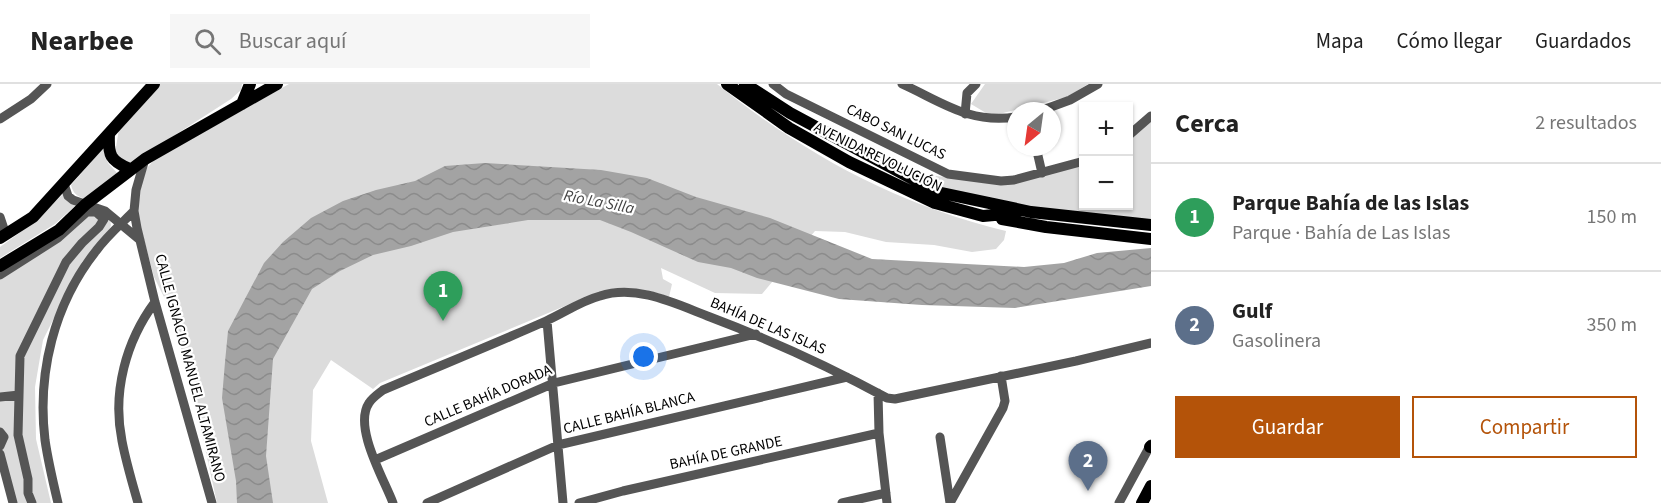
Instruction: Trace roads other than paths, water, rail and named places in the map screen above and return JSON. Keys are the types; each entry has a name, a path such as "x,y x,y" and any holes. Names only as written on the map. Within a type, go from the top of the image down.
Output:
{"main road":[{"path":"3,236 33,217 154,84"},
{"path":"242,104 250,84"},
{"path":"0,266 59,230 86,204 145,159 277,84"},
{"name":"AVENIDA REVOLUCIÓN","path":"727,84 789,128 849,162 935,202 983,216 1031,212"},
{"name":"AVENIDA REVOLUCIÓN","path":"746,84 790,113 937,192 1031,212 1151,225"},
{"path":"109,134 111,158 116,163 130,169"},
{"path":"983,216 1046,227 1151,239"},
{"path":"1142,503 1151,486"}],"street":[{"path":"0,119 31,99 47,84"},
{"name":"CABO SAN LUCAS","path":"773,84 786,94 942,172 1001,181 1042,173 1079,161"},
{"path":"902,84 965,114 985,119 1007,118"},
{"path":"924,84 927,95"},
{"path":"965,114 968,93 976,84"},
{"path":"1061,103 1098,84"},
{"path":"1133,132 1151,116"},
{"path":"1038,156 1042,173"},
{"name":"CALLE IGNACIO MANUEL ALTAMIRANO","path":"145,159 138,179 134,211 155,302 212,503"},
{"name":"CALLE IGNACIO MANUEL ALTAMIRANO","path":"64,184 68,196 105,211 117,228 140,240"},
{"path":"58,503 45,441 43,411 44,383 52,339 57,321 74,284 96,251 134,211"},
{"path":"0,275 58,238 87,212 96,212 102,216 103,223"},
{"path":"0,217 3,236"},
{"path":"103,223 117,228"},
{"path":"32,503 28,494 28,479 18,435 20,356 66,262 103,223"},
{"name":"BAHÍA DE LAS ISLAS","path":"375,460 367,439 364,419 369,403 382,390 547,321 600,295 624,293 647,295 665,300 756,334 847,376 887,398 895,399 1151,343"},
{"path":"138,503 121,440 118,405 128,354 143,318 155,302"},
{"path":"547,321 563,503"},
{"name":"CALLE BAHÍA DORADA","path":"375,460 554,383 756,334"},
{"name":"CALLE BAHÍA BLANCA","path":"427,503 558,445 847,376"},
{"path":"950,503 1003,408 1005,401 1001,376"},
{"path":"842,503 887,498 879,433 878,393"},
{"path":"0,397 19,395"},
{"path":"0,432 4,437 0,446"},
{"name":"BAHÍA DE GRANDE","path":"579,503 879,433"},
{"path":"940,437 950,503"},
{"path":"1119,503 1150,446"},
{"path":"0,454 13,503"},
{"path":"375,460 393,503"},
{"path":"0,472 8,503"}],"water":[{"name":"Río La Silla","path":"485,163 601,170 647,178 696,197 770,218 872,259 1024,267 1064,263 1097,253 1151,248 1151,286 1015,308 839,299 757,278 731,268 698,262 600,220 528,220 453,232 411,246 373,255 340,271 312,289 273,359 266,456 273,503 237,503 236,481 222,398 228,331 264,263 283,242 311,218 343,201 415,181 445,166"}],"place":[{"name":"Parque Bahía de las Islas","path":"443,321"},
{"name":"Gulf","path":"1088,491"}]}
